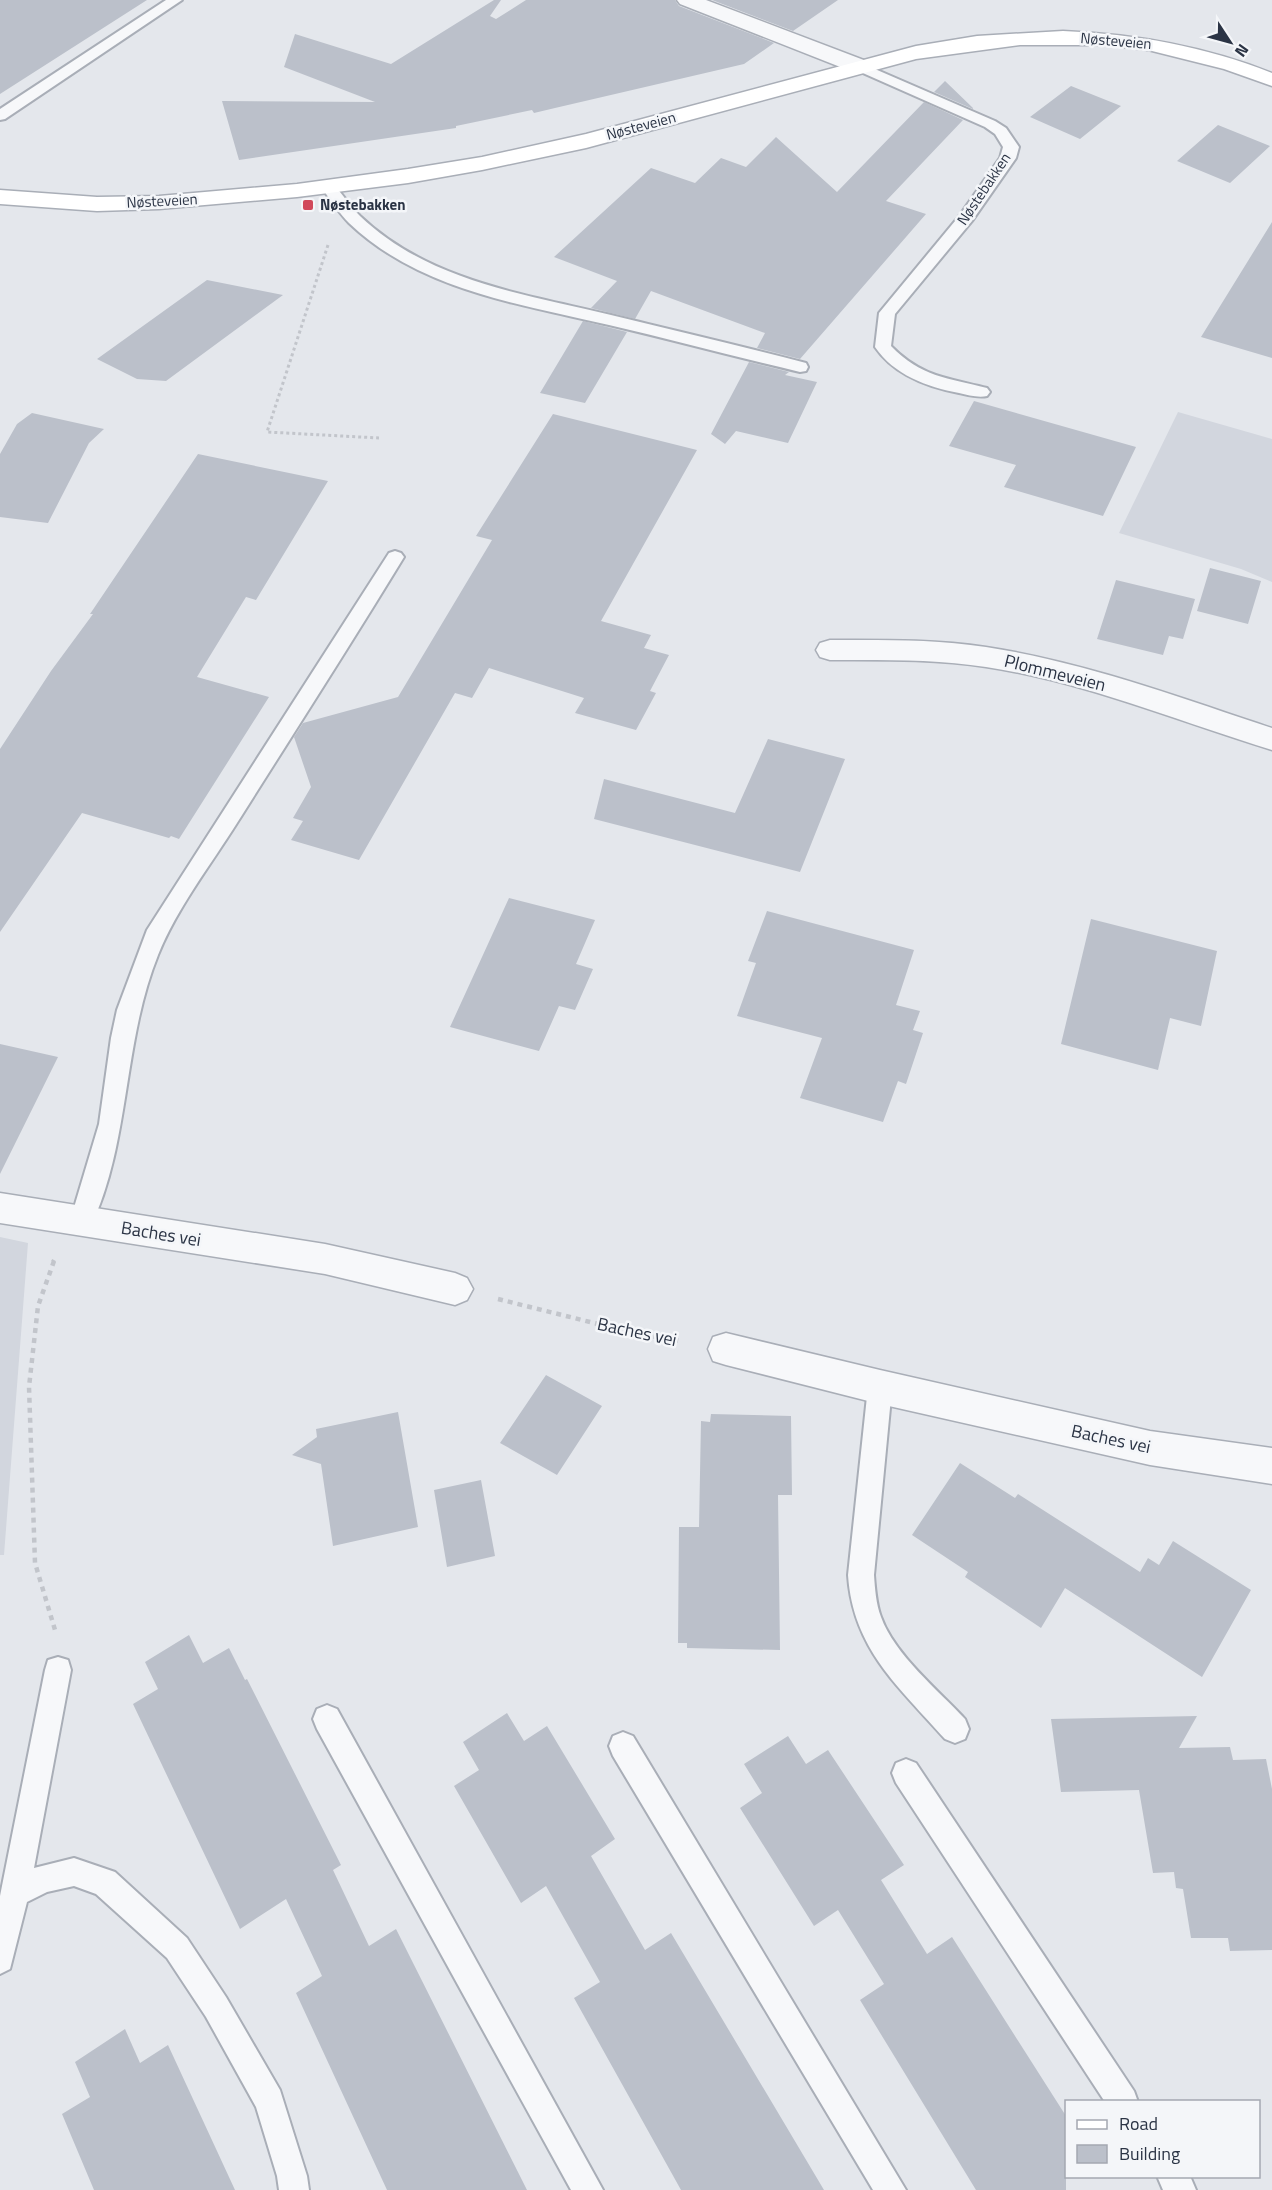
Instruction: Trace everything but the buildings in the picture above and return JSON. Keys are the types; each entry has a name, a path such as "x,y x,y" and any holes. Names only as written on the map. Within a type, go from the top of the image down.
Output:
{"main road":[{"name":"Nøsteveien","path":"0,196 61,203 201,200 329,188 476,165 556,148 934,49 994,40 1090,37 1141,42 1180,49 1218,60 1272,80"}],"street":[{"name":"Nøstebakken","path":"697,2 861,67"},
{"name":"Plommeveien","path":"830,650 937,651 987,657 1078,678 1148,698 1272,739"},
{"name":"Baches vei","path":"0,1208 325,1259 455,1289"},
{"name":"Baches vei","path":"726,1349 879,1387 1150,1448 1272,1466"}],"lane":[{"path":"0,116 175,0"},
{"name":"Nøstebakken","path":"861,67 990,123 1001,131 1011,147 1008,158 966,218 887,312 883,347 896,362 922,378 946,386 981,393"},
{"path":"329,188 366,232 390,249 462,283 800,367"},
{"path":"75,1220 94,1187 110,1125 123,1037 142,965 158,930 395,557"},
{"path":"879,1387 861,1575 863,1600 870,1623 885,1649 956,1729"},
{"path":"0,1959 58,1670"},
{"path":"327,1719 588,2190"},
{"path":"623,1746 891,2190"},
{"path":"906,1773 1122,2100"},
{"path":"15,1893 44,1878 74,1872 105,1882 177,1948 216,2007 269,2101 292,2176 294,2190"}],"path":[{"path":"348,213 330,236 267,432 379,438"},
{"path":"58,1670 55,1628 35,1563 29,1387 38,1306 75,1220"},
{"name":"Baches vei","path":"455,1289 638,1334 726,1349"}],"shaded area":[{"path":"1178,412 1272,439 1272,582 1241,569 1119,533"},
{"path":"0,1237 28,1243 4,1555 0,1555"}],"place":[{"name":"Nøstebakken","path":"308,205"}]}
